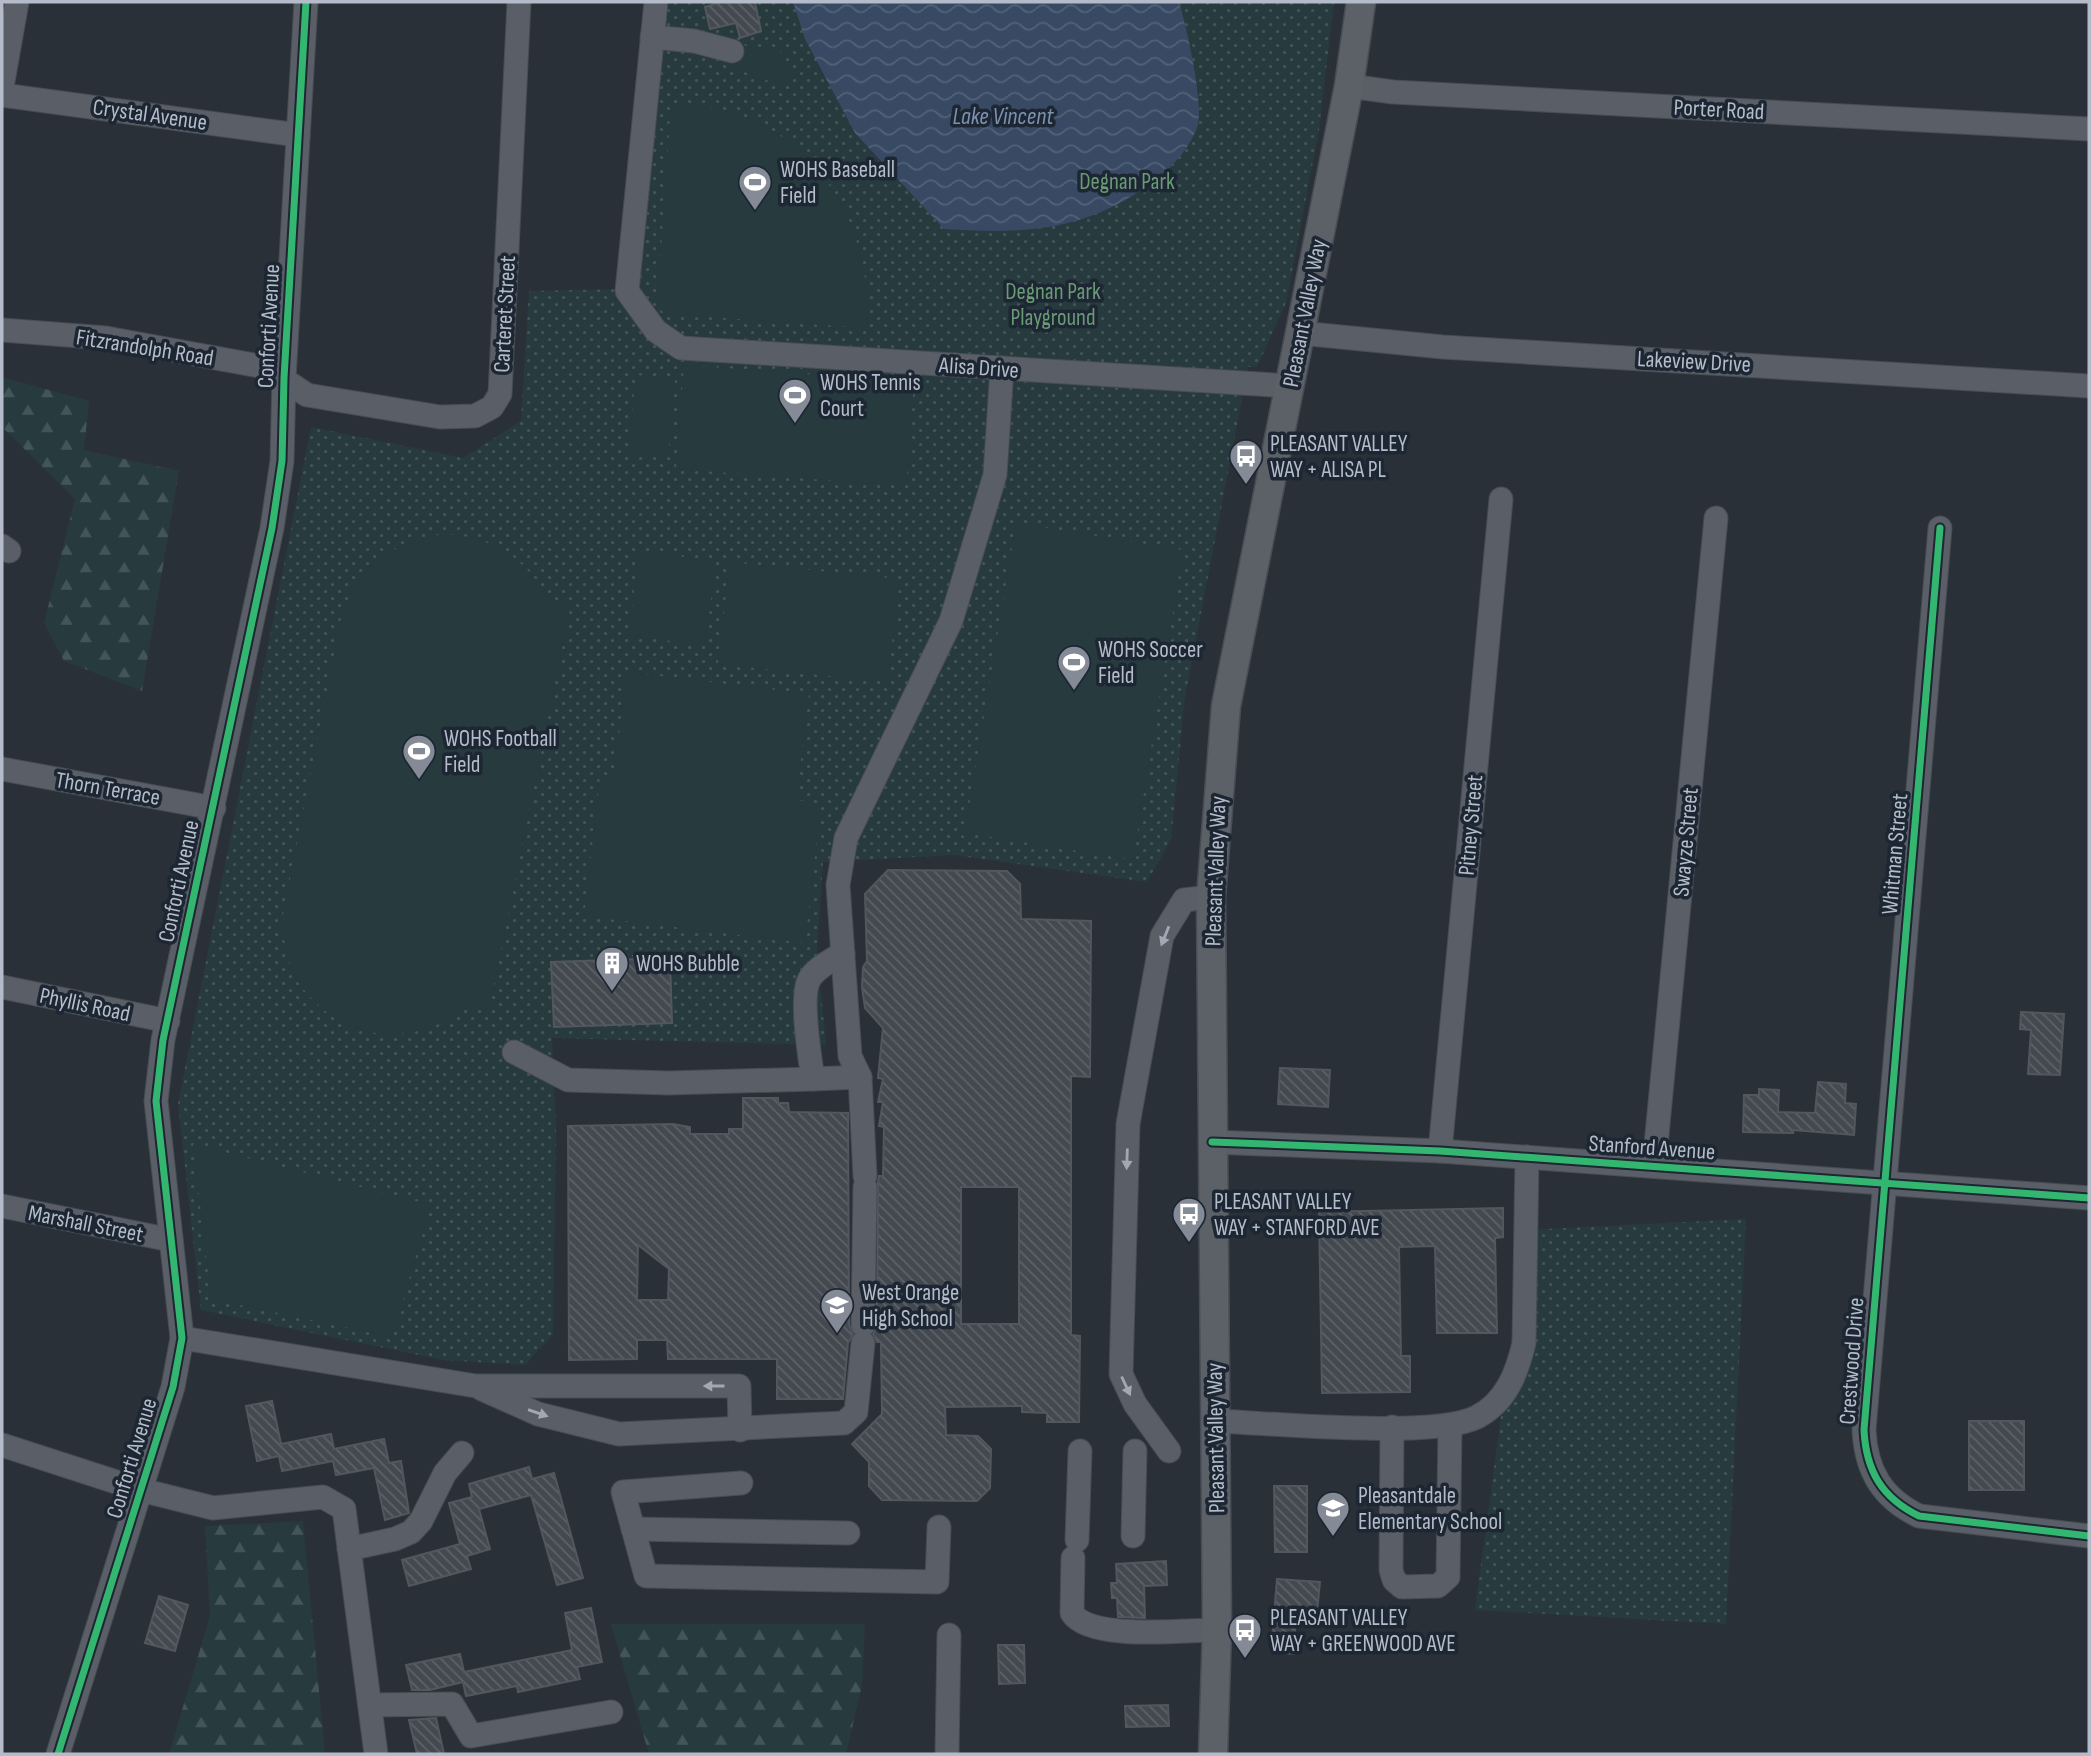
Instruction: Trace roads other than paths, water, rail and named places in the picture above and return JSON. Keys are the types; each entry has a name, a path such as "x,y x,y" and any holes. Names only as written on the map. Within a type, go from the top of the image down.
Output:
{"main road":[{"name":"Pleasant Valley Way","path":"1213,1754 1217,1630 1212,897 1226,706 1349,86 1361,2"}],"street":[{"path":"2,87 17,2"},
{"name":"Conforti Avenue","path":"58,1754 173,1387 182,1338 156,1101 168,1021 272,528 282,461 284,378 306,2"},
{"name":"Carteret Street","path":"284,378 307,395 440,417 475,416 492,407 500,394 519,2"},
{"path":"656,2 652,37 694,40 732,51"},
{"name":"Alisa Drive","path":"652,37 627,291 656,331 681,348 1290,386"},
{"name":"Porter Road","path":"1349,86 1393,92 2089,129"},
{"name":"Crystal Avenue","path":"2,95 298,135"},
{"name":"Fitzrandolph Road","path":"2,330 106,338 265,367 284,378"},
{"name":"Lakeview Drive","path":"1300,334 1429,346 2089,386"},
{"path":"476,1386 538,1414 619,1434 844,1423 856,1412 863,1334 865,1181 860,1077 850,1056 838,886 846,838 951,621 995,475 1002,368"},
{"name":"Pitney Street","path":"1440,1151 1501,499"},
{"name":"Swayze Street","path":"1654,1166 1716,518"},
{"name":"Whitman Street","path":"1885,1183 1940,528"},
{"name":"Thorn Terrace","path":"2,769 214,808"},
{"path":"1169,1451 1135,1404 1121,1374 1128,1124 1162,936 1184,900 1212,897"},
{"path":"813,1079 807,1044 807,983 814,972 843,953"},
{"name":"Phyllis Road","path":"2,987 168,1021"},
{"path":"514,1052 568,1080 669,1083 860,1077"},
{"name":"Stanford Avenue","path":"1212,1142 1440,1151 2089,1198"},
{"path":"1216,1421 1392,1427 1450,1426 1476,1418 1492,1407 1506,1391 1518,1369 1524,1343 1527,1157"},
{"name":"Crestwood Drive","path":"1885,1183 1864,1430 1865,1452 1878,1485 1896,1503 1919,1516 2089,1536"},
{"name":"Marshall Street","path":"2,1206 171,1240"},
{"path":"182,1338 476,1386 740,1386 740,1430"},
{"path":"1392,1427 1391,1570 1394,1580 1402,1587 1414,1587 1438,1586 1448,1577 1450,1426"},
{"path":"2,1445 141,1490 213,1508 323,1497 344,1509 376,1754"},
{"path":"1080,1451 1072,1614 1080,1623 1115,1631 1217,1630"},
{"path":"1133,1536 1135,1451"},
{"path":"349,1549 395,1539 411,1532 421,1521 445,1473 462,1453"},
{"path":"741,1483 623,1492 646,1576 937,1581 939,1527"},
{"path":"633,1529 848,1533"},
{"path":"947,1754 948,1635"},
{"path":"370,1705 452,1704 471,1736 611,1712"}],"water":[{"name":"Lake Vincent","path":"793,2 1179,2 1197,85 1197,128 1183,153 1164,173 1124,201 1100,212 1076,221 1026,230 944,229 855,133 805,39"}],"place":[{"name":"WOHS Baseball Field","path":"755,212"},
{"name":"WOHS Tennis Court","path":"795,425"},
{"name":"PLEASANT VALLEY WAY + ALISA PL","path":"1246,486"},
{"name":"WOHS Soccer Field","path":"1074,692"},
{"name":"WOHS Football Field","path":"419,781"},
{"name":"WOHS Bubble","path":"612,993"},
{"name":"PLEASANT VALLEY WAY + STANFORD AVE","path":"1189,1244"},
{"name":"West Orange High School","path":"837,1335"},
{"name":"Pleasantdale Elementary School","path":"1333,1538"},
{"name":"PLEASANT VALLEY WAY + GREENWOOD AVE","path":"1245,1660"}],"park label":[{"name":"Degnan Park","path":"1127,181"},
{"name":"Degnan Park Playground","path":"1053,304"}]}
